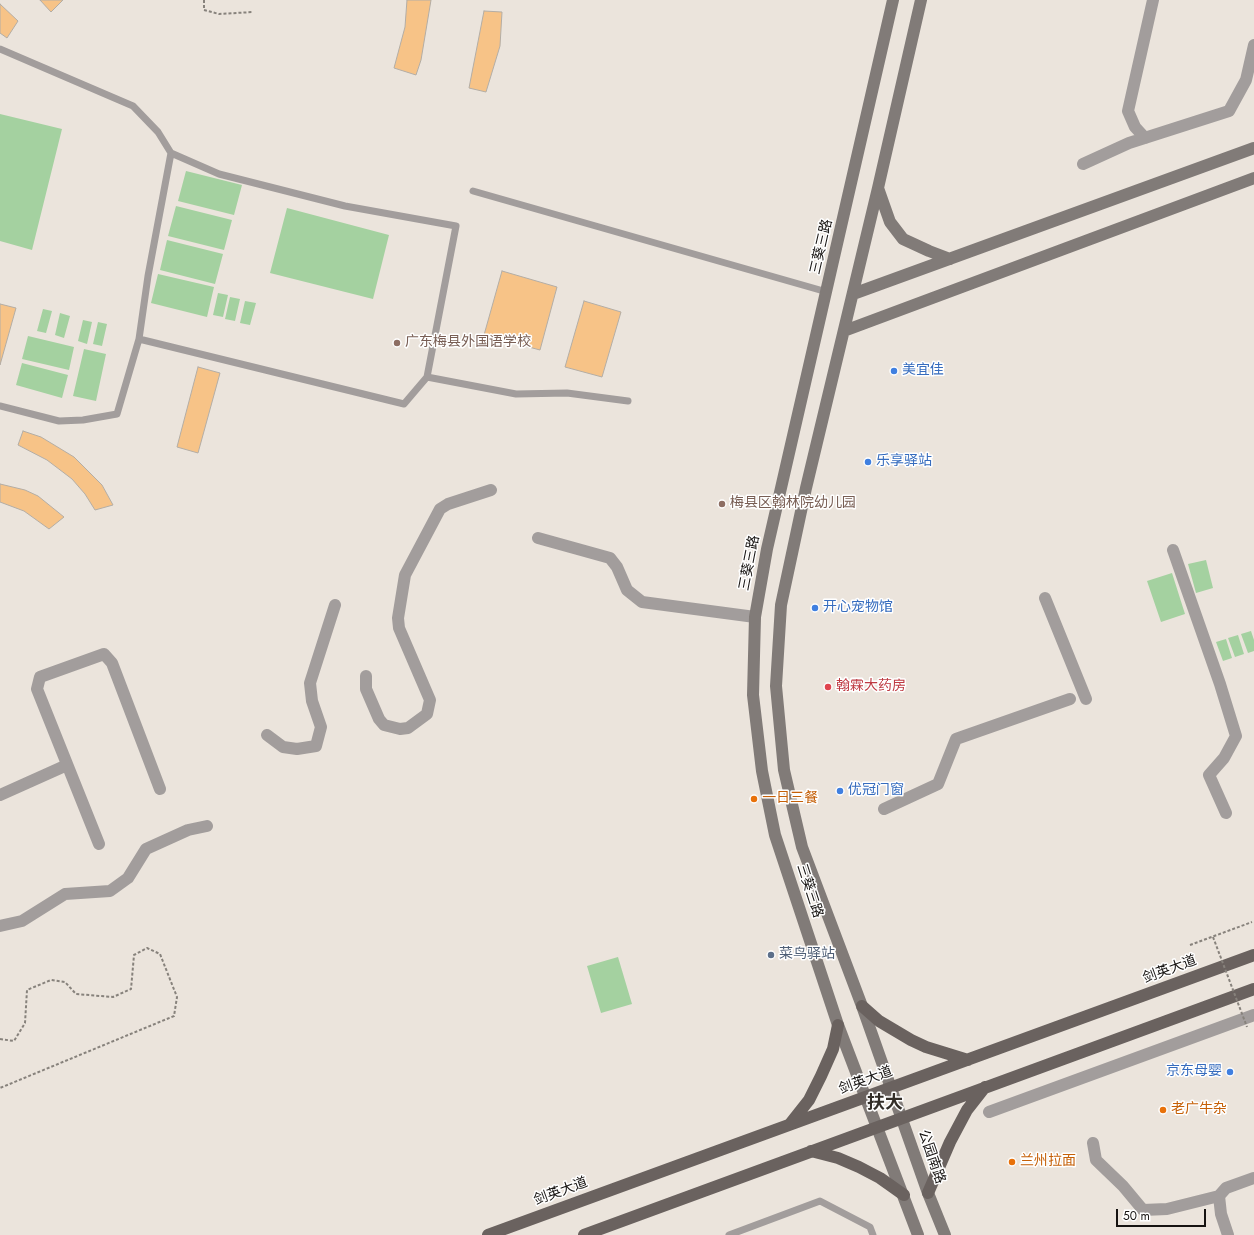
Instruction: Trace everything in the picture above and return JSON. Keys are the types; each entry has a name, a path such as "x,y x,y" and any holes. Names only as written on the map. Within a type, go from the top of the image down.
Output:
{"main road":[{"name":"剑英大道","path":"488,1235 1254,955"},
{"path":"584,1235 1254,989"},
{"path":"862,1006 879,1021 911,1040 933,1050 968,1060"},
{"path":"790,1124 809,1100 821,1076 832,1049 838,1025"},
{"path":"928,1193 950,1142 967,1110 985,1087"},
{"path":"811,1151 838,1158 880,1178 904,1195"}],"street":[{"name":"三葵三路","path":"877,1127 838,1025 775,835 762,771 753,695 755,617 767,549 893,0"},
{"name":"三葵三路","path":"891,1088 862,1006 802,847 784,770 776,686 781,605 806,488 878,188 921,0"},
{"path":"1145,138 1135,127 1128,112 1151,1"},
{"path":"1083,164 1145,138 1228,111 1246,80 1254,45"},
{"path":"852,294 1254,148"},
{"path":"844,331 1254,178"},
{"path":"878,188 890,222 903,239 950,259"},
{"path":"366,676 366,689 379,719 384,725 400,729 408,728 427,714 430,700 399,628 398,618 405,575 440,509 448,504 492,490"},
{"path":"538,538 610,558 618,567 627,590 642,602 755,617"},
{"path":"1173,550 1220,684 1236,736 1224,758 1209,775 1226,813"},
{"path":"1045,598 1086,699"},
{"path":"267,735 282,747 297,749 316,746 321,727 312,701 310,683 335,606"},
{"path":"99,844 37,689 40,677 104,654 112,663 160,789"},
{"path":"884,809 938,784 956,739 1070,699"},
{"path":"0,795 68,765"},
{"path":"0,926 22,921 65,894 110,891 128,878 146,848 188,830 208,826"},
{"path":"989,1112 1254,1015"},
{"name":"公园南路","path":"891,1088 928,1193 945,1235"},
{"path":"877,1127 918,1235"},
{"path":"1093,1143 1096,1160 1143,1210 1167,1209 1219,1196 1226,1188 1254,1178"},
{"path":"1219,1196 1221,1214 1228,1235"}],"lane":[{"path":"0,49 133,106 158,132 170,153 226,176 345,206 456,226 427,378 404,404 139,339"},
{"path":"0,406 59,421 83,420 117,414 139,339 148,276 170,153"},
{"path":"473,191 827,292"},
{"path":"427,378 516,394 566,393 628,401"},
{"path":"729,1235 820,1201 870,1227 873,1235"}],"path":[{"path":"204,0 204,10 219,14 253,12"},
{"path":"1190,945 1252,922"},
{"path":"1213,937 1247,1026"},
{"path":"0,1039 14,1041 25,1023 27,990 51,980 65,982 76,994 113,997 131,989 134,955 147,948 160,954 177,997 174,1016 0,1088"}],"green space":[{"path":"0,114 62,129 32,250 0,241"},
{"path":"186,171 242,185 234,215 178,201"},
{"path":"176,206 232,220 224,250 168,236"},
{"path":"287,208 389,235 373,299 270,273"},
{"path":"167,240 223,254 215,284 160,270"},
{"path":"158,274 214,287 207,317 151,303"},
{"path":"218,293 228,295 223,317 213,315"},
{"path":"230,297 240,299 235,321 225,319"},
{"path":"245,301 256,303 250,325 240,323"},
{"path":"43,309 52,311 46,333 37,331"},
{"path":"60,313 70,316 64,338 55,335"},
{"path":"83,320 92,322 87,344 78,341"},
{"path":"98,322 107,324 102,346 93,344"},
{"path":"28,336 74,347 69,370 22,359"},
{"path":"84,349 106,354 96,401 73,396"},
{"path":"22,363 68,375 62,398 16,385"},
{"path":"1206,560 1213,588 1196,593 1188,564"},
{"path":"1172,573 1185,614 1161,622 1147,581"},
{"path":"1251,631 1254,640 1254,651 1248,653 1241,634"},
{"path":"1238,635 1244,654 1235,657 1228,638"},
{"path":"1226,639 1232,658 1223,661 1216,642"},
{"path":"618,957 632,1004 601,1013 587,966"}],"building":[{"path":"40,0 63,0 51,12"},
{"path":"407,0 431,0 421,60 416,75 394,68 405,27"},
{"path":"0,4 18,21 7,38 0,33"},
{"path":"484,11 502,12 500,46 486,92 469,88"},
{"path":"502,271 557,287 540,350 484,335"},
{"path":"584,301 621,312 602,377 565,367"},
{"path":"0,304 16,308 0,365"},
{"path":"198,367 220,373 198,453 177,447"},
{"path":"23,431 41,437 74,457 102,485 113,505 95,510 85,494 72,479 47,460 18,445"},
{"path":"0,484 25,490 38,496 64,517 49,529 24,511 0,502"}],"place":[{"name":"广东梅县外国语学校","path":"397,343"},
{"name":"美宜佳","path":"894,371"},
{"name":"乐享驿站","path":"868,462"},
{"name":"梅县区翰林院幼儿园","path":"722,504"},
{"name":"开心宠物馆","path":"815,608"},
{"name":"翰霖大药房","path":"828,687"},
{"name":"优冠门窗","path":"840,791"},
{"name":"一日三餐","path":"754,799"},
{"name":"菜鸟驿站","path":"771,955"},
{"name":"京东母婴","path":"1230,1072"},
{"name":"老广牛杂","path":"1163,1110"},
{"name":"兰州拉面","path":"1012,1162"}],"district":[{"name":"扶大","path":"885,1104"}]}
